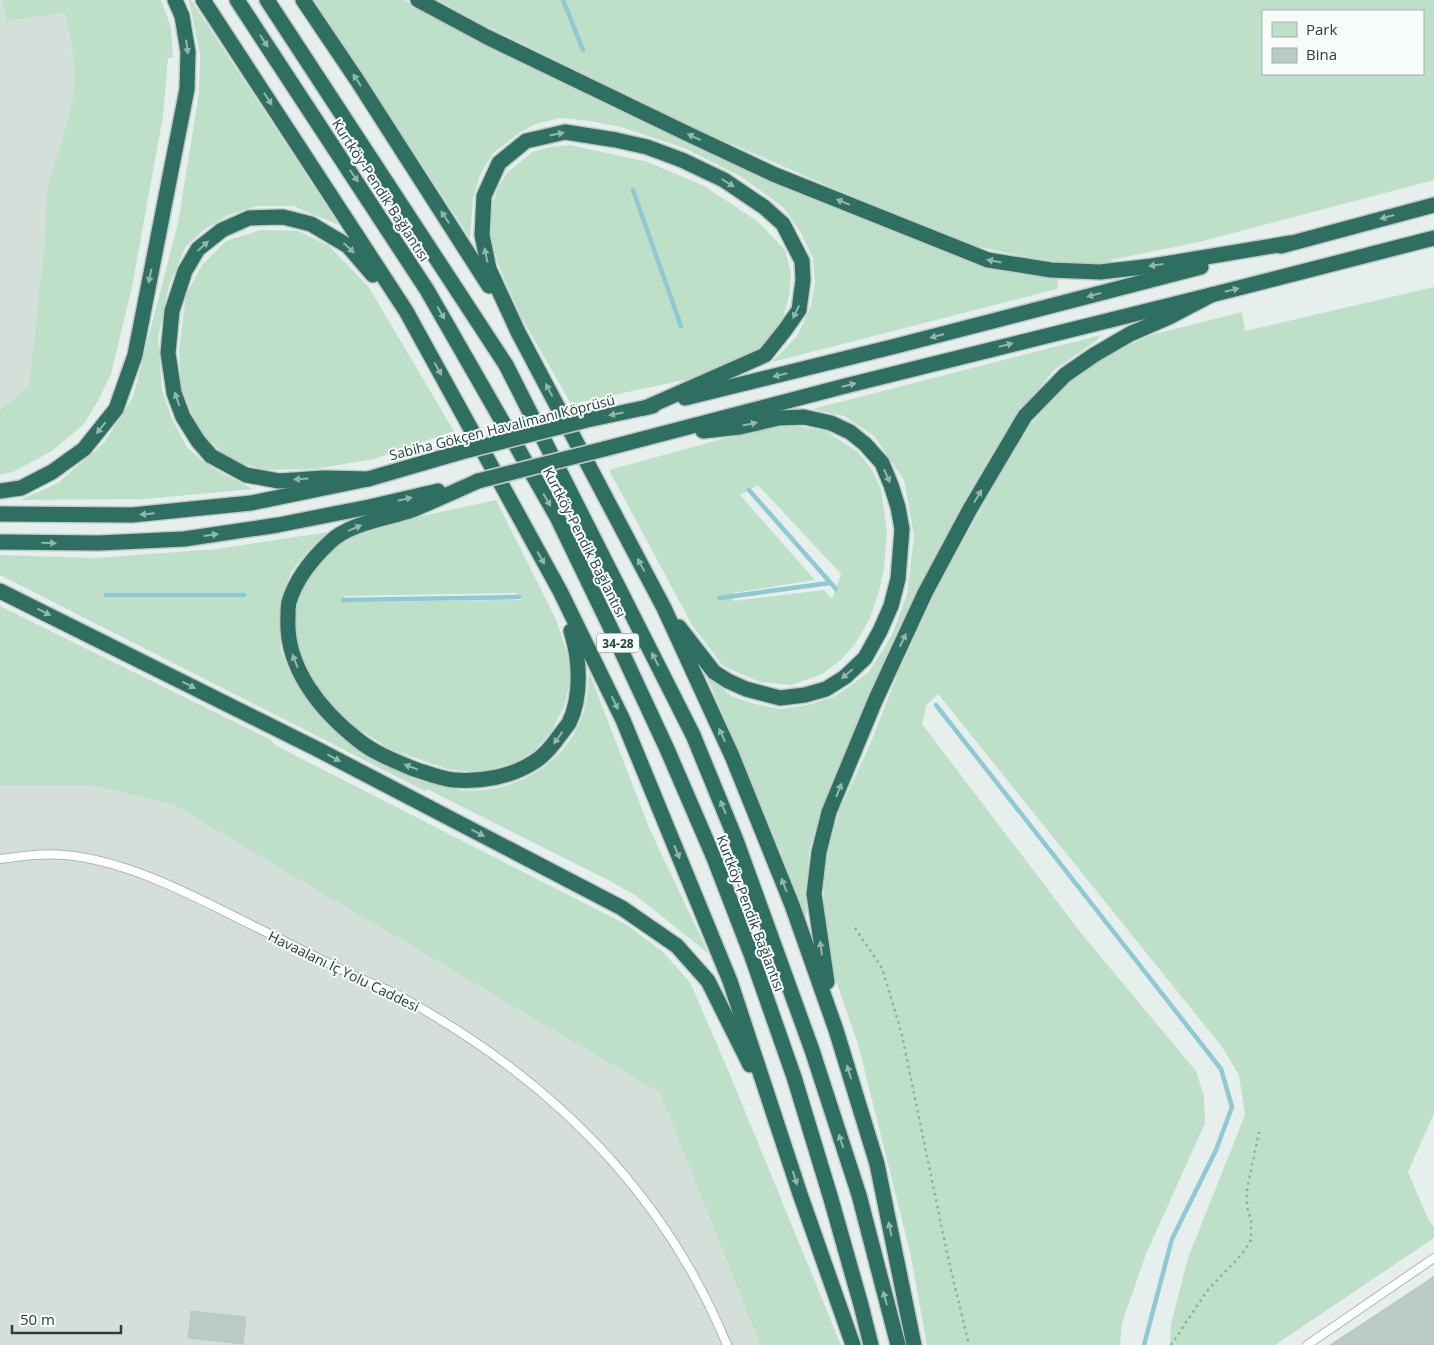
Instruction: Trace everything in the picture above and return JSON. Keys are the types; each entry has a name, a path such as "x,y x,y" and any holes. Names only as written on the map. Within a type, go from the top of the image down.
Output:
{"highway":[{"path":"0,491 21,488 52,472 84,449 116,409 135,355 187,89 188,52 182,16 175,0"},
{"path":"203,0 406,311 560,591 623,720 727,972 800,1194 853,1345"},
{"name":"Kurtköy-Pendik Bağlantısı","path":"237,0 427,290 557,517 613,633 667,749 710,849 750,954 794,1077 831,1199 871,1345"},
{"name":"Kurtköy-Pendik Bağlantısı","path":"267,0 506,365 693,735 736,840 812,1050 858,1195 898,1345"},
{"path":"303,0 357,80 518,332"},
{"path":"418,0 487,37 773,174 988,260 1052,270 1100,272 1152,266 1290,243"},
{"path":"645,408 765,356 799,310 803,280 802,261 783,224 764,207 724,180 682,160 647,147 565,132 526,141 499,163 484,196 482,235 489,269 518,332 664,608 732,756 792,905 836,1030 877,1164 914,1345"},
{"path":"645,408 892,348 1434,205"},
{"path":"368,479 324,478 279,481 246,475 211,456 198,441 184,417 174,393 168,353 172,311 185,271 198,249 222,230 249,218 283,218 311,224 348,246 406,311"},
{"path":"0,542 100,543 184,539 278,525 369,507 1434,238"},
{"path":"836,1030 814,894 819,852 829,812 875,701 925,593 970,509 1024,416 1065,375 1094,355 1130,334 1169,317 1211,295"},
{"name":"Sabiha Gökçen Havalimanı Köprüsü","path":"368,479 461,452 587,420 645,408"},
{"path":"649,437 740,427 779,418 804,417 830,422 850,432 865,444 882,463 898,507 902,529 898,579 891,606 880,631 865,658 845,677 826,689 805,695 780,698 728,682 714,672 664,608"},
{"path":"0,514 132,515 251,503 368,479"},
{"path":"478,481 412,510 354,528 330,541 310,563 297,582 289,603 287,626 290,651 300,674 314,696 335,720 359,740 388,759 427,773 454,780 505,776 534,762 554,744 569,723 576,701 578,678 576,647 560,591"},
{"path":"0,591 317,749 622,908 677,946 708,981 774,1115"}],"lane":[{"name":"Havaalanı İç Yolu Caddesi","path":"0,859 25,855 64,855 96,860 134,871 191,896 402,997 468,1037 521,1074 554,1102 618,1167 650,1205 679,1248 704,1294 727,1345"},
{"path":"1307,1345 1434,1258"}],"path":[{"path":"855,928 882,968 901,1031 949,1262 969,1345"},
{"path":"1171,1345 1207,1291 1242,1254 1251,1240 1251,1220 1247,1207 1247,1190 1259,1132"}],"shaded area":[{"path":"0,0 2,0 8,21 65,13 75,72 71,112 49,183 29,386 0,410"},
{"path":"0,785 92,785 178,805 660,1093 760,1345 0,1345"}],"green space":[{"path":"2,0 161,0 171,27 173,58 168,58 163,116 132,287 111,374 98,401 83,425 52,451 13,472 0,475 0,410 29,386 46,225 48,188 73,98 74,77 72,49 65,13 7,21"},
{"path":"189,0 191,0 339,225 293,206 257,206 229,215 205,229 186,246 169,285 158,338 162,390 172,419 187,447 201,460 219,472 253,489 146,499 20,500 58,483 104,443 133,397 178,223 199,93 200,54"},
{"path":"314,0 404,0 477,39 688,142 841,210 997,270 1058,278 1057,289 772,362 797,336 811,306 815,283 813,258 800,231 783,207 740,176 684,148 621,127 560,118 536,124 519,133 493,153 480,175 473,199 470,238"},
{"path":"438,0 1434,0 1434,180 1199,242 1111,260 1112,263 1066,263 975,246 856,198 688,125 478,22"},
{"path":"570,145 648,162 704,186 757,221 785,250 791,274 789,296 784,315 776,330 760,349 689,379 571,404 520,315 499,266 490,237 493,203 498,187 507,173 532,152 550,147"},
{"path":"261,230 299,231 329,246 368,286 454,431 374,459 315,469 264,470 232,460 200,433 181,387 179,349 186,295 202,265 226,241"},
{"path":"1434,287 1434,1113 1408,1172 1428,1219 1434,1227 1434,1238 1275,1345 1170,1345 1171,1324 1188,1258 1245,1115 1239,1075 1222,1047 938,694 926,706 922,724 1081,933 1196,1071 1204,1096 1205,1123 1146,1254 1122,1323 1120,1345 927,1345 910,1252 858,1044 834,975 823,905 826,858 839,811 871,742 898,673 937,589 1002,470 1030,425 1064,386 1097,360 1151,335 1242,312 1245,331"},
{"path":"1101,335 1096,341 1054,370 1017,416 971,489 929,568 827,794 809,852 806,923 781,853 705,672 731,696 755,704 781,709 808,705 836,696 869,672 892,635 907,594 914,536 904,480 874,436 844,416 813,409"},
{"path":"797,426 826,431 858,452 872,470 881,489 887,532 884,569 879,591 870,618 855,644 841,660 822,674 792,685 760,682 723,666 692,625 609,470 766,427","holes":["758,485 841,574 832,599 824,590 734,601 733,593 815,580 740,495"]},
{"path":"496,500 556,619 570,663 569,686 564,707 551,732 534,751 514,763 476,772 447,769 390,749 358,729 338,711 322,693 308,672 298,650 295,630 295,609 304,583 334,548 356,536 417,517","holes":["516,593 521,600 343,602 344,596"]},
{"path":"328,532 308,551 291,572 282,598 279,629 281,650 289,671 308,701 330,725 358,748 402,773 458,787 460,791 487,790 505,786 531,775 564,748 572,737 584,712 589,672 650,830 709,954 635,895 608,880 427,789 425,791 0,575 0,555 95,558 217,549"},
{"path":"0,606 271,740 275,745 627,925 663,952 690,982 841,1345 760,1345 660,1093 174,805 92,785 0,785"}],"building":[{"path":"1434,1276 1434,1345 1330,1345 1418,1287"},
{"path":"191,1311 246,1317 243,1344 188,1338"}],"waterway":[{"path":"563,0 583,50"},
{"path":"633,190 681,326"},
{"path":"749,490 836,589"},
{"path":"719,598 829,583"},
{"path":"106,595 244,595"},
{"path":"343,600 519,597"},
{"path":"936,705 1221,1069 1232,1107 1216,1150 1172,1239 1144,1345"}]}
